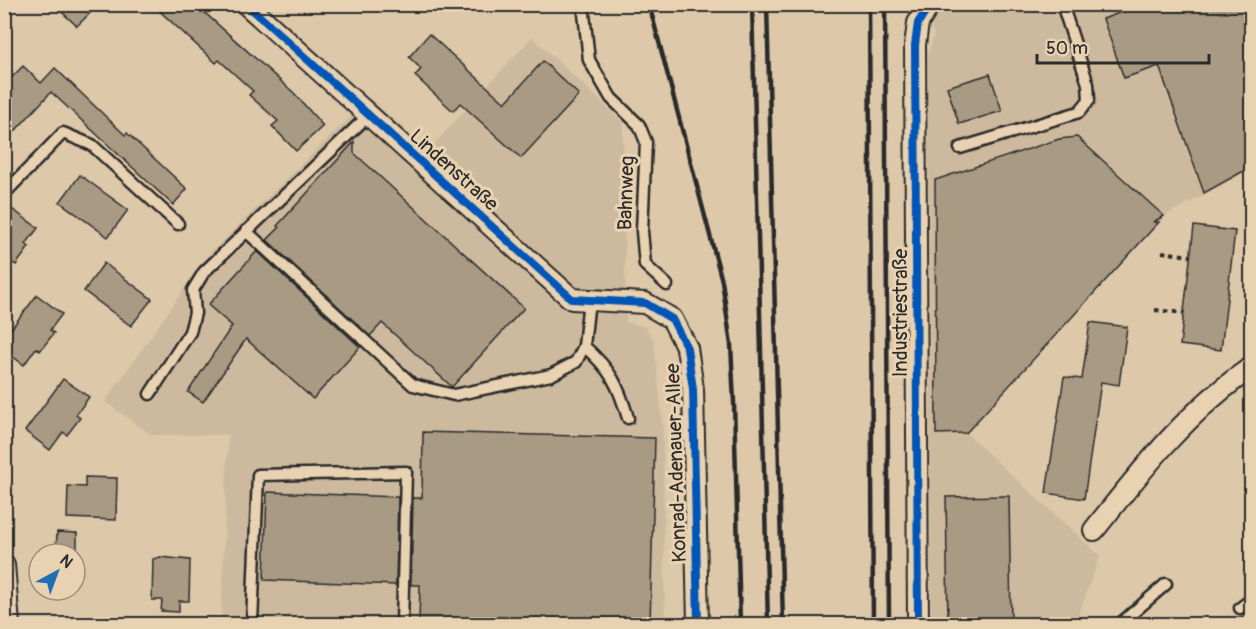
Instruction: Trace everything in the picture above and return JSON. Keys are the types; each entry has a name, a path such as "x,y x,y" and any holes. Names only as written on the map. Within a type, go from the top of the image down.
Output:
{"street":[{"name":"Lindenstraße","path":"246,4 572,299 645,303 660,310"},
{"name":"Industriestraße","path":"918,624 915,45 918,23 930,4"},
{"name":"Konrad-Adenauer-Allee","path":"660,310 672,319 687,348 693,389 698,624"},
{"path":"1094,530 1156,452 1222,389 1251,367"},
{"path":"4,565 9,624"}],"lane":[{"name":"Bahnweg","path":"583,4 589,60 611,98 639,125 646,142 642,231 645,265 667,285"},
{"path":"960,148 1079,112 1089,99 1088,84 1062,4"},
{"path":"150,394 190,332 195,313 193,290 204,272 369,115"},
{"path":"4,194 63,133 93,145 178,224"},
{"path":"246,231 413,385 454,395 551,375 576,362 584,346 589,300"},
{"path":"584,346 604,364 619,385 628,418"},
{"path":"252,624 258,475 406,472 402,624"},
{"path":"1120,624 1166,584"},
{"path":"1240,608 1251,599"}],"path":[{"path":"1162,252 1190,256"},
{"path":"1155,310 1184,313"}],"shaded area":[{"path":"922,5 1251,5 1251,169 1165,216 966,433 1100,556 1075,624 931,624 928,54 934,34"},
{"path":"532,37 623,122 626,322 645,327 654,340 663,428 665,624 221,624 228,435 152,435 105,402 207,256 370,98 428,151"}],"building":[{"path":"53,4 99,4 77,26"},
{"path":"152,4 195,4 294,93 323,126 296,151 272,126 278,121 249,95 253,91 219,60 216,63"},
{"path":"1143,4 1251,4 1251,167 1204,193 1159,66 1124,78 1103,19"},
{"path":"429,34 505,103 543,61 579,95 521,158 460,103 453,111 415,76 421,69 409,57"},
{"path":"23,66 41,83 55,68 125,135 127,133 187,189 173,205 51,92 4,143 4,85"},
{"path":"990,74 1002,111 959,124 947,87"},
{"path":"1077,137 1164,216 1153,222 1159,222 966,433 936,434 935,180 1059,139"},
{"path":"354,142 354,153 524,308 452,387 382,323 370,336 267,240 279,228 277,226"},
{"path":"80,175 128,210 108,237 60,202"},
{"path":"12,209 38,228 26,244 29,247 16,265 4,257 4,219"},
{"path":"1194,226 1235,231 1221,350 1180,345"},
{"path":"257,251 360,347 313,399 246,339 203,402 188,392 232,326 208,305"},
{"path":"104,263 152,299 131,326 84,291"},
{"path":"37,295 62,314 50,330 54,333 40,351 36,348 24,365 4,350 4,338"},
{"path":"1090,322 1127,327 1119,385 1101,382 1084,499 1046,493 1064,377 1082,379"},
{"path":"63,379 89,397 76,415 80,418 67,435 63,432 50,450 25,431"},
{"path":"423,432 655,438 650,624 419,624 420,585 411,585 413,498 422,498"},
{"path":"85,477 117,478 116,520 67,518 68,486 85,487"},
{"path":"267,492 398,497 396,585 264,580"},
{"path":"1009,496 1011,624 948,624 946,497"},
{"path":"57,532 77,533 77,542 56,542"},
{"path":"160,557 190,560 189,601 179,601 179,612 161,611 162,600 152,600 153,559"}],"railway":[{"path":"649,4 722,281 731,345 734,402 740,624"},
{"path":"752,4 768,624"},
{"path":"767,4 783,624"},
{"path":"869,4 873,624"},
{"path":"885,4 889,624"}],"cycle path":[{"path":"246,4 572,299 645,303 672,319 687,348 693,389 698,624"},
{"path":"918,624 915,45 918,23 930,4"}]}
